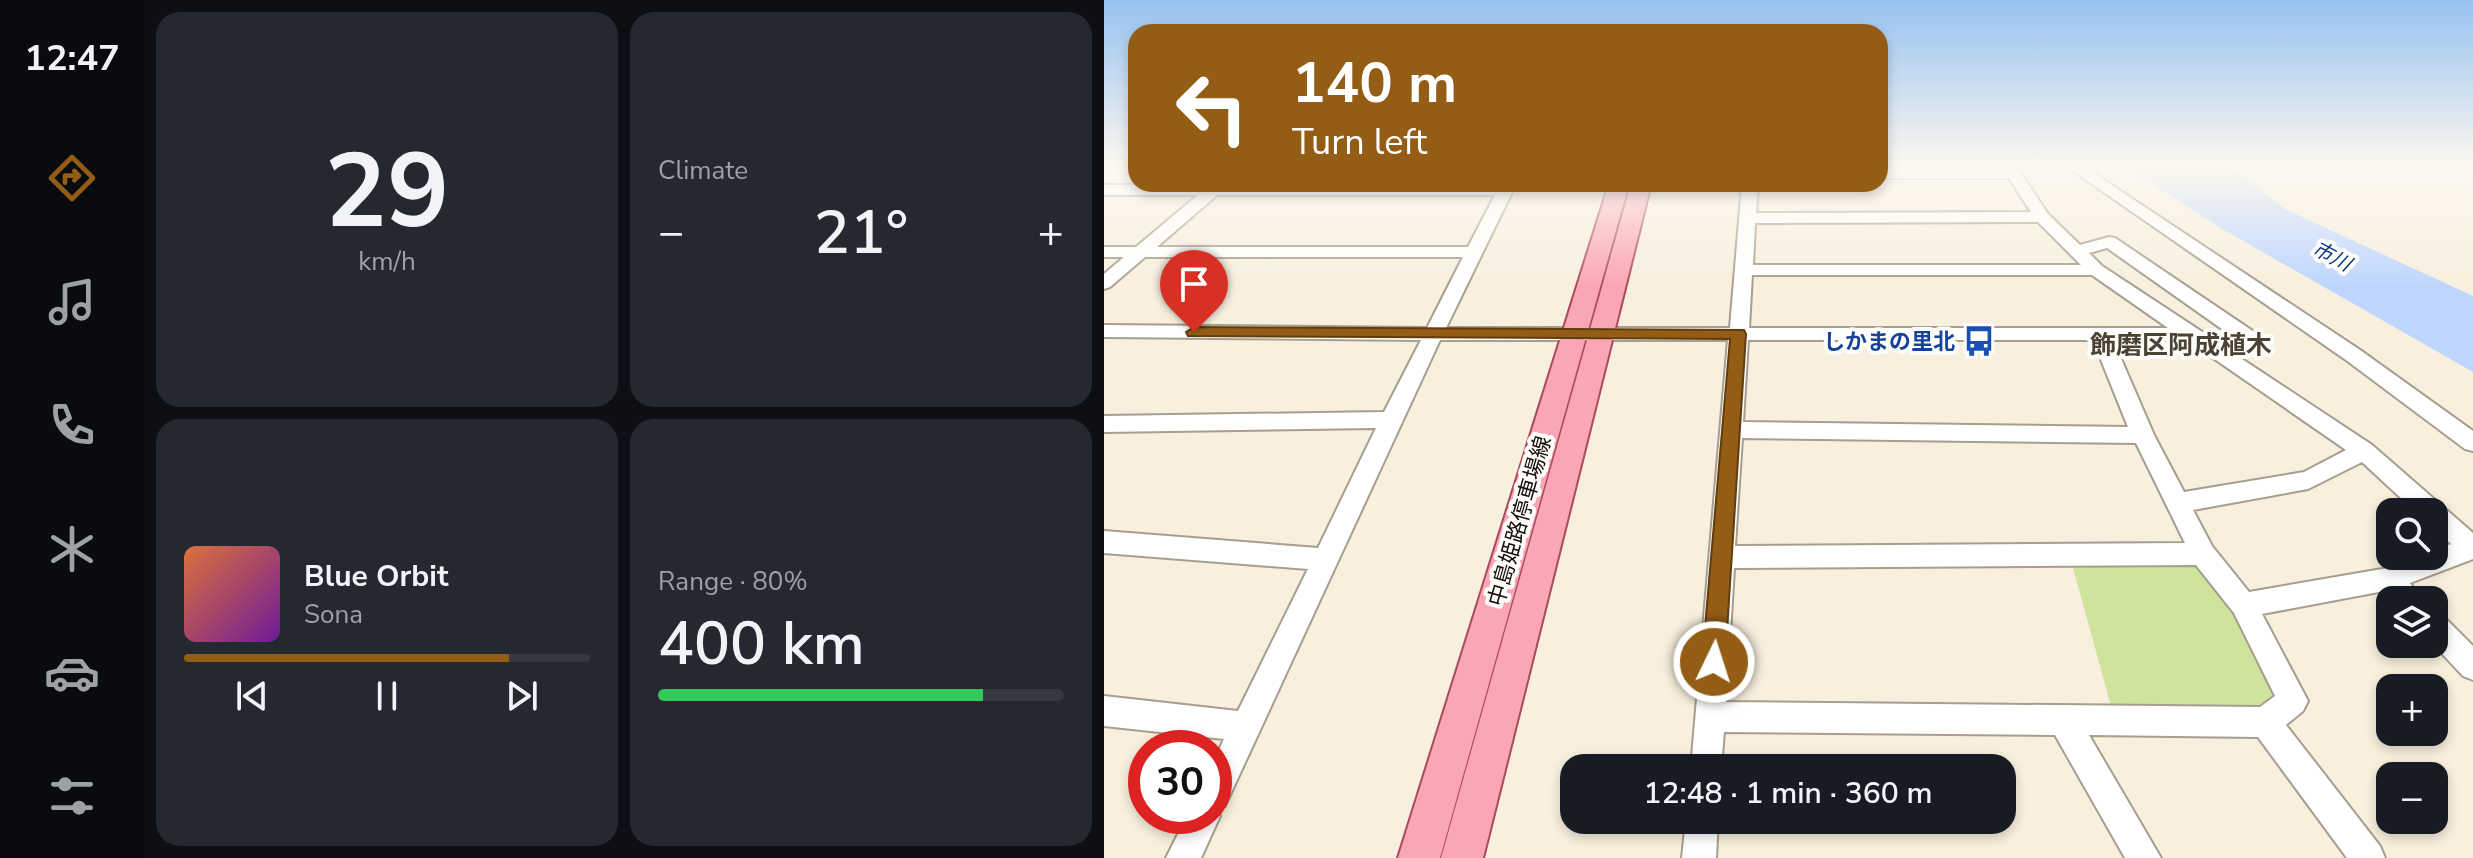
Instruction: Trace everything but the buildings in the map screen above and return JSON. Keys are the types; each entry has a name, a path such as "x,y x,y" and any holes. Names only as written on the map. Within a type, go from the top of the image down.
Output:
{"main road":[{"name":"中島姫路停車場線","path":"1462,858 1588,334 1614,206"},
{"name":"中島姫路停車場線","path":"1419,858 1588,334 1633,206"}],"street":[{"path":"1104,283 1195,206"},
{"path":"1232,758 1391,420 1497,206"},
{"path":"1707,754 1749,206"},
{"path":"2035,206 2042,217 2096,270 2364,451 2472,548 2389,579 2243,605"},
{"path":"2133,206 2353,355 2473,443"},
{"path":"1748,218 2042,217"},
{"path":"2078,251 2109,242 2253,341 2228,359"},
{"path":"1104,252 1475,252"},
{"path":"1743,270 2096,270"},
{"path":"1104,331 2191,334"},
{"path":"1710,717 2265,722 2293,701 2243,605 2203,554 2143,435 2101,335"},
{"path":"1104,424 1391,420"},
{"path":"1731,430 2143,435"},
{"path":"2177,503 2308,480 2364,451"},
{"path":"1104,542 1325,559"},
{"path":"1722,557 2203,554"},
{"path":"2389,579 2396,586"},
{"path":"2448,640 2473,666"},
{"path":"1104,711 1247,727"},
{"path":"2064,722 2144,858"},
{"path":"2265,722 2368,858"},
{"path":"1183,858 1195,834"},
{"path":"1699,858 1701,834"}],"green space":[{"path":"2072,564 2196,564 2209,572 2279,687 2275,700 2258,710 2112,710"}],"water":[{"name":"市川","path":"2187,206 2281,206 2473,296 2473,372"}],"place":[{"name":"しかまの里北","path":"1979,341"}],"district":[{"name":"飾磨区阿成植木","path":"2181,345"}],"route":[{"path":"1194,332 1738,334 1714,662"}]}
